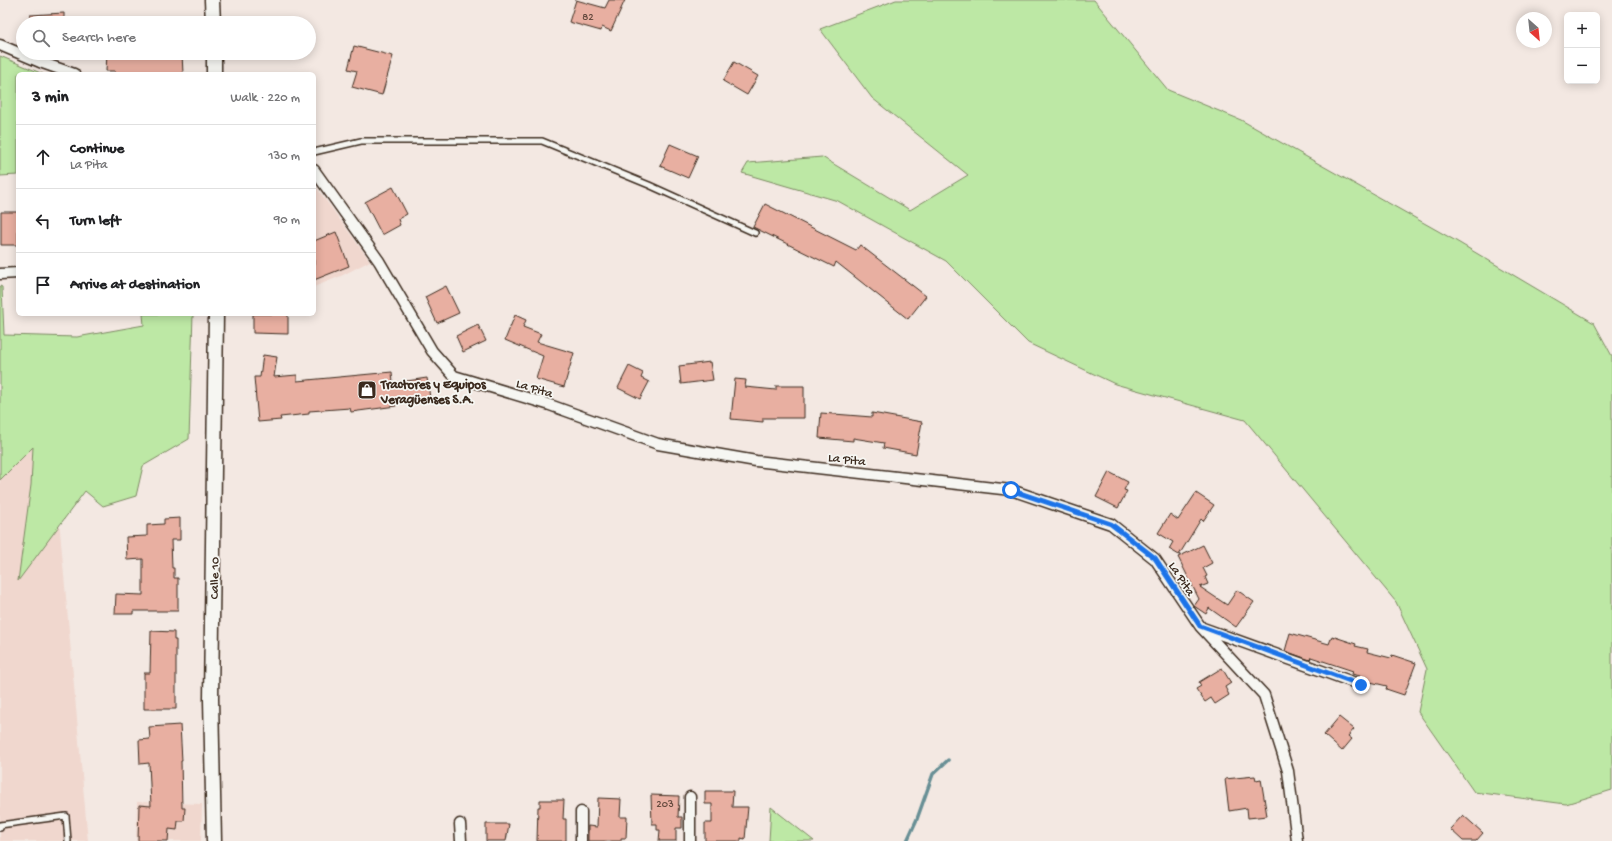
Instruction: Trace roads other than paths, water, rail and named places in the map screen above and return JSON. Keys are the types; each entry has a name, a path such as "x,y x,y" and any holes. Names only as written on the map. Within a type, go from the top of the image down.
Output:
{"main road":[{"path":"212,0 213,16"},
{"path":"214,60 214,72"},
{"name":"Calle 10","path":"214,841 211,699 216,316"}],"street":[{"path":"0,45 16,52"},
{"path":"35,60 68,72"},
{"name":"La Pita","path":"316,173 379,260 432,351 454,376 547,404 658,444 756,461 1011,490 1111,524 1155,558 1200,626 1264,695 1288,771 1297,841"},
{"path":"0,274 16,273"},
{"path":"1200,626 1361,685"},
{"path":"690,797 690,841"},
{"path":"581,812 581,841"},
{"path":"460,824 461,841"}],"lane":[{"path":"316,152 361,141 542,142 649,185 755,233"},
{"path":"0,828 0,825 66,816 68,841"}],"waterway":[{"path":"907,841 917,819 933,774 948,760"}],"place":[{"name":"Tractores y Equipos Veragüenses S.A.","path":"367,390"}]}
